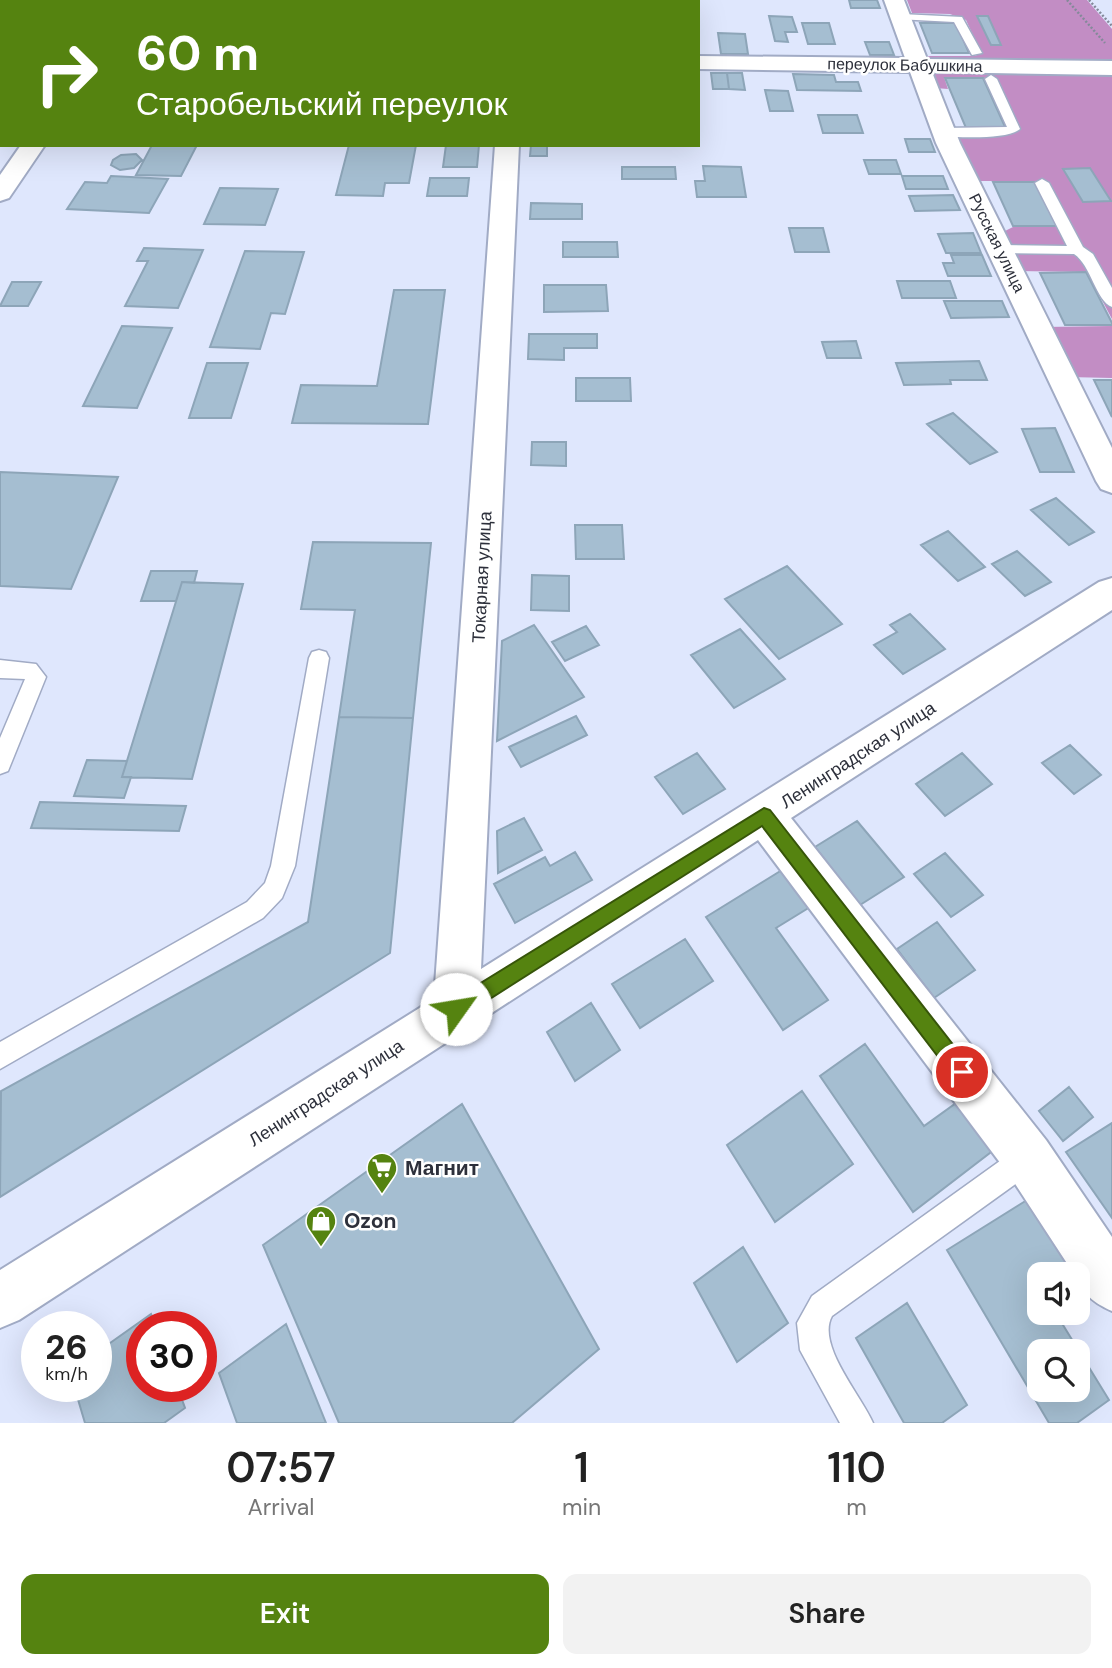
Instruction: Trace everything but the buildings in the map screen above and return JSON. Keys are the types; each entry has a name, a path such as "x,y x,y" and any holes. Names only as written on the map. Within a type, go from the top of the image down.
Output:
{"street":[{"name":"Русская улица","path":"898,9 943,132 1112,481"},
{"name":"переулок Бабушкина","path":"700,62 1112,68"},
{"path":"0,193 32,147"},
{"name":"Токарная улица","path":"456,1009 507,147"},
{"name":"Ленинградская улица","path":"0,1301 1112,592"},
{"path":"764,816 1028,1158 1112,1284"}],"lane":[{"path":"898,9 958,19 976,53"},
{"path":"943,132 1007,132 1014,128 991,79"},
{"path":"1042,183 1077,250 1088,257 1105,276 1112,302"},
{"path":"999,249 1077,250"},
{"path":"0,1056 255,910 274,890 283,866 319,658"},
{"path":"0,670 29,670 36,677 0,764"},
{"path":"857,1423 815,1350 812,1323 822,1306 1028,1158"}],"path":[{"path":"1067,0 1112,51"},
{"path":"1089,0 1112,26"}],"shaded area":[{"path":"907,0 1087,0 1112,29 1112,63 927,60 926,57 930,56 975,56 981,53 966,20 950,14 912,13"},
{"path":"926,69 1016,69 1020,75 1112,75 1112,319 1087,272 1016,271 995,236 1013,227 1059,226 1037,181 973,181 947,129 1008,129 984,78 944,77 948,89 935,88"},
{"path":"1112,326 1112,378 1068,377 1044,327"}],"place":[{"name":"Магнит","path":"382,1195"},
{"name":"Ozon","path":"321,1248"}],"route":[{"path":"456,1009 764,816 962,1072"}]}
